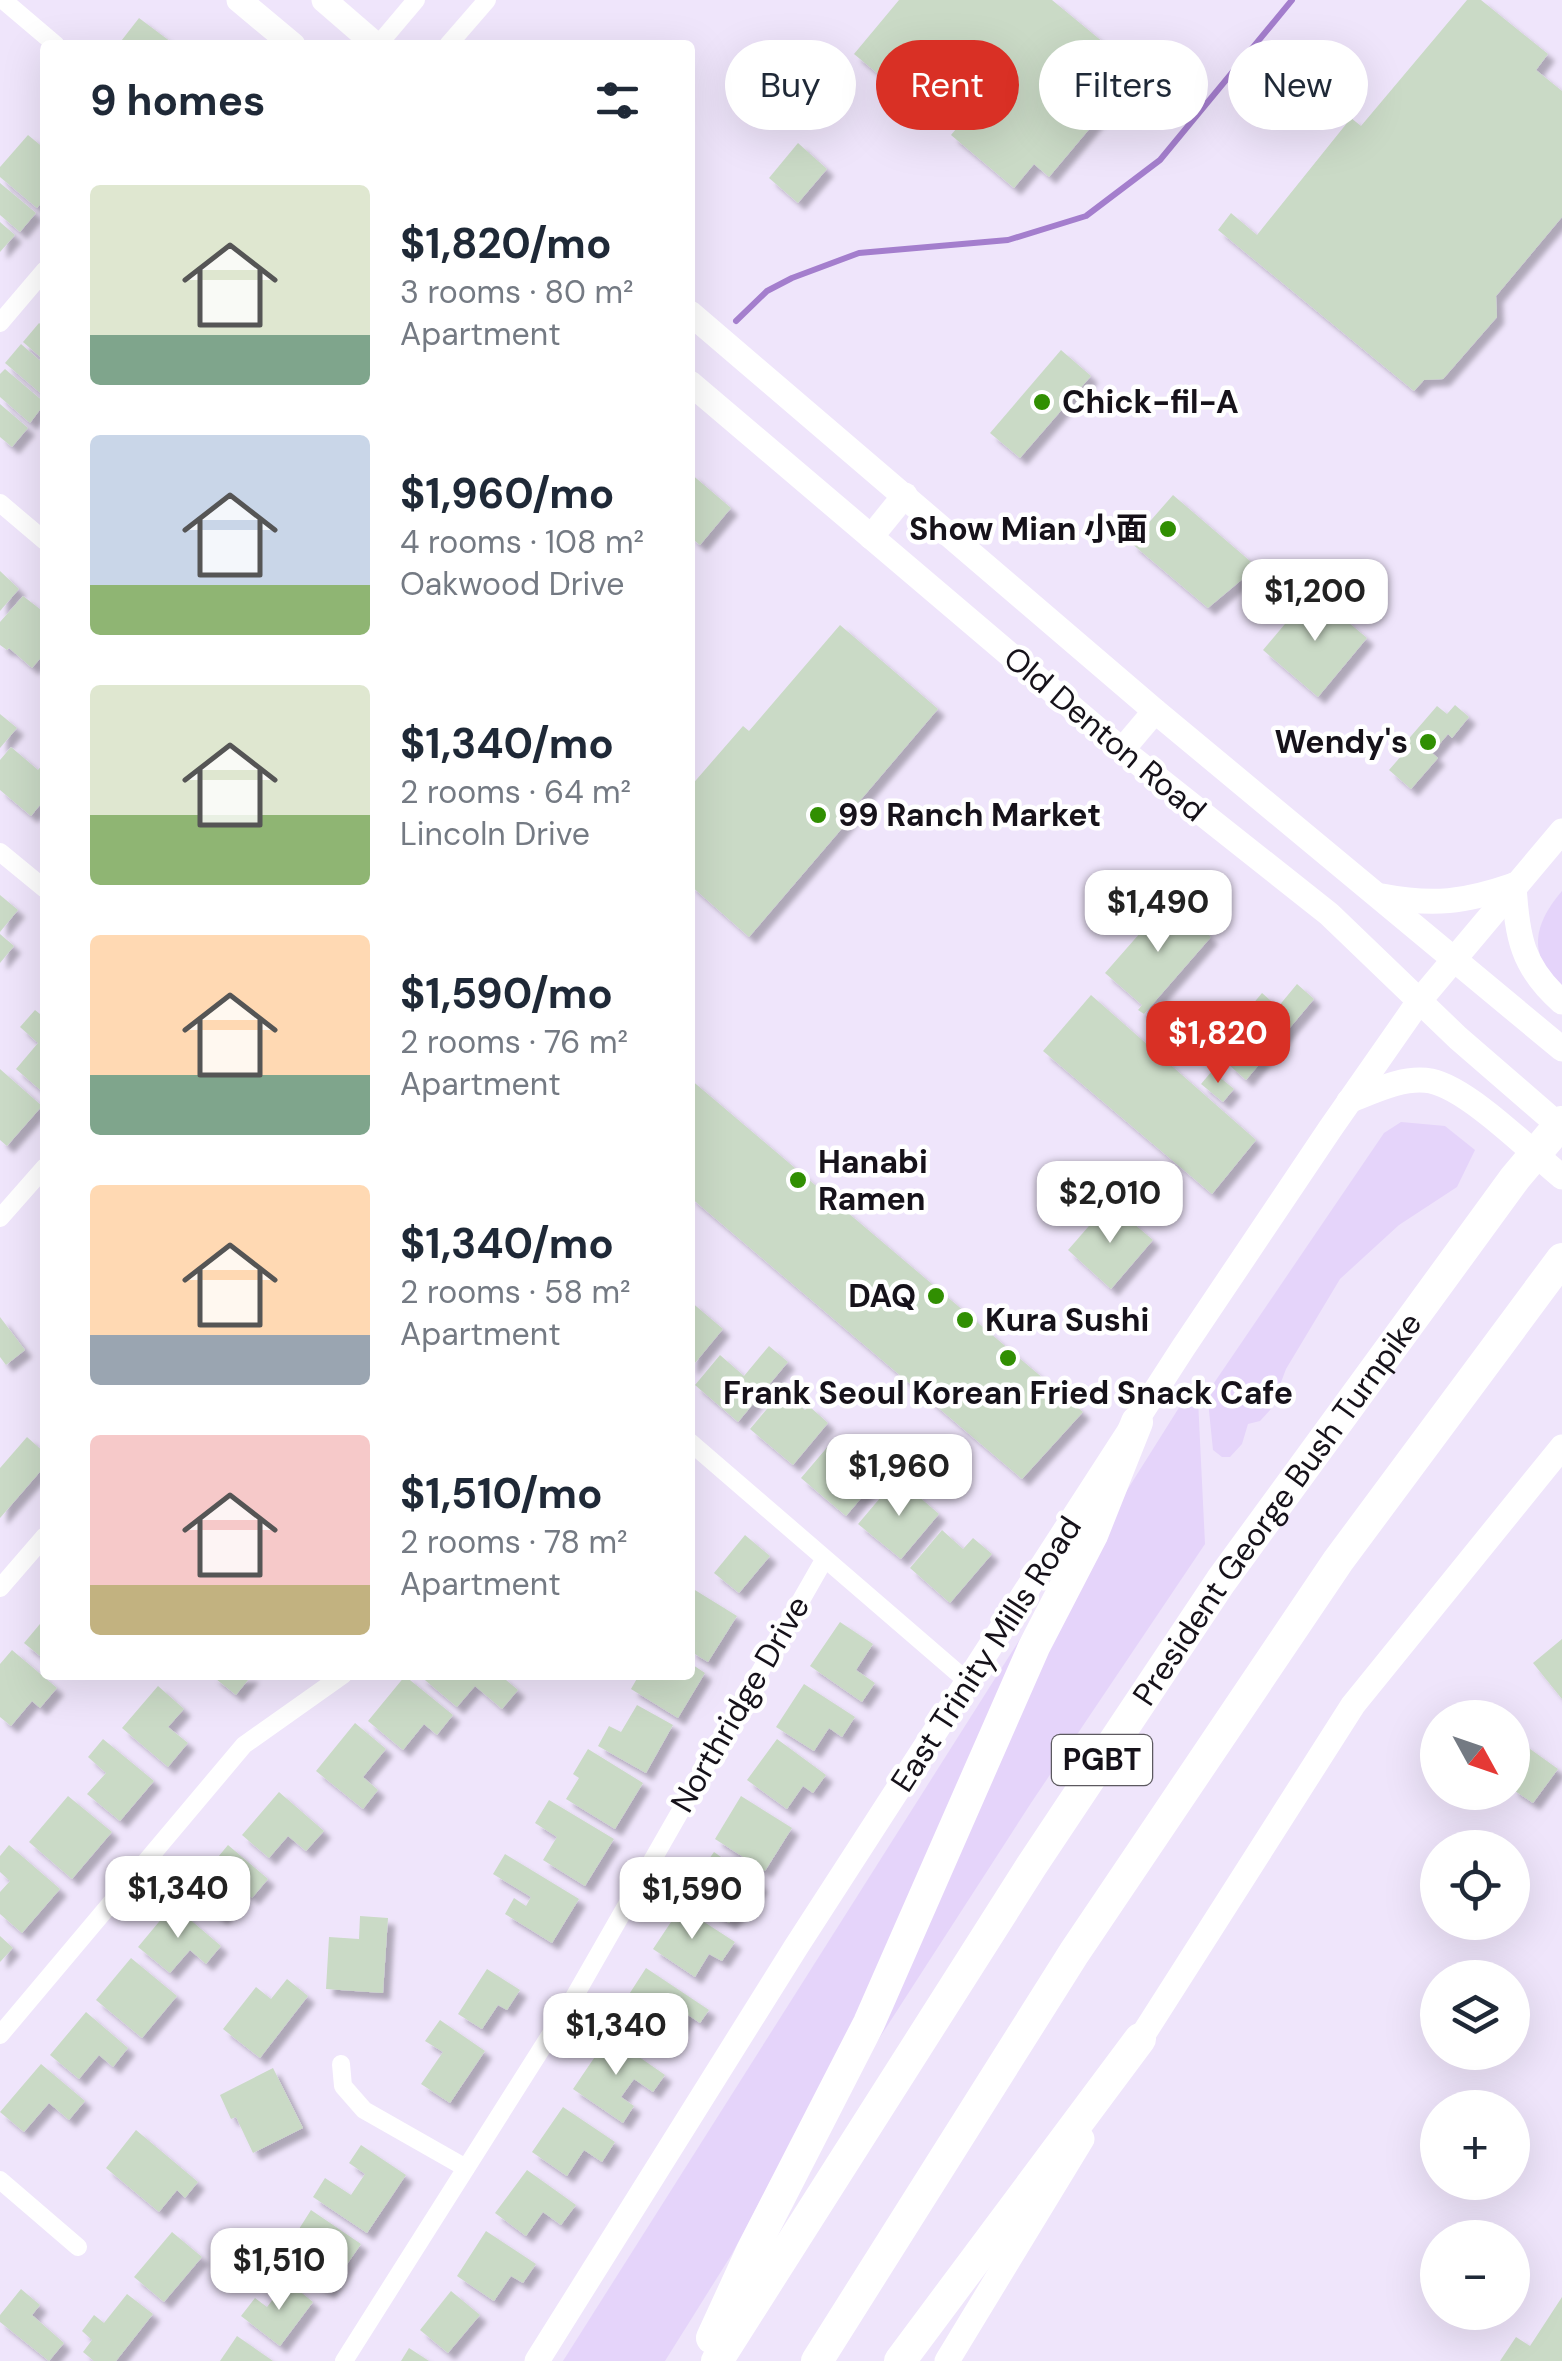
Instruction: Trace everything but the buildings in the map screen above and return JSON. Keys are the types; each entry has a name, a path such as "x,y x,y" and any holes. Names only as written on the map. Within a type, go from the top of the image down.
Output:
{"highway":[{"name":"President George Bush Turnpike","path":"717,2361 1032,1865 1222,1581 1516,1178 1562,1125"},
{"name":"PGBT","path":"816,2361 1074,1954 1338,1561 1562,1259"},
{"path":"701,2361 869,2023 1034,1647 1092,1535 1137,1422"},
{"path":"900,2361 1140,2039"}],"main road":[{"path":"239,0 287,40"},
{"path":"324,0 371,40"},
{"name":"Old Denton Road","path":"695,316 1155,711 1562,1049"},
{"name":"Old Denton Road","path":"695,387 1122,750 1328,914 1530,1102 1562,1125"},
{"path":"871,537 905,495"},
{"path":"1122,750 1155,711"},
{"name":"East Trinity Mills Road","path":"537,2361 796,1947 1350,1101 1420,1000 1562,831"},
{"path":"1379,895 1421,903 1446,902 1478,898 1514,885 1516,932 1542,985 1562,1002"},
{"path":"1350,1101 1389,1085 1430,1081 1458,1090 1562,1177"},
{"path":"947,2361 1140,2039 1353,1704 1562,1448"}],"street":[{"path":"4,0 50,40"},
{"path":"381,40 416,0"},
{"path":"452,40 487,0"},
{"path":"0,323 40,276"},
{"path":"0,504 40,537"},
{"path":"0,852 40,885"},
{"path":"0,1218 40,1173"},
{"path":"695,1446 968,1681"},
{"path":"0,1588 40,1542"},
{"name":"Northridge Drive","path":"344,2361 572,1999 824,1560"},
{"path":"0,2035 244,1745 336,1680"},
{"path":"342,2064 344,2086 364,2110 466,2168"},
{"path":"0,2180 78,2246"}],"shaded area":[{"path":"1562,891 1562,987 1543,963 1538,940 1545,916"},
{"path":"1401,1122 1445,1126 1475,1150 1457,1187 1399,1225 1340,1279 1286,1369 1271,1409 1260,1421 1248,1424 1242,1444 1230,1457 1222,1457 1213,1450 1208,1401 1214,1383 1384,1133"},
{"path":"1197,1379 1205,1544 862,2065 1047,1640 1119,1503"},
{"path":"1051,1590 867,1999 732,2254 665,2361 563,2361"}],"waterway":[{"path":"736,321 767,291 859,253 1008,240 1086,216 1160,160 1292,0"}],"place":[{"name":"Chick-fil-A","path":"1042,402"},
{"name":"Show Mian 小面","path":"1168,529"},
{"name":"Wendy's","path":"1428,742"},
{"name":"99 Ranch Market","path":"818,815"},
{"name":"Hanabi Ramen","path":"798,1180"},
{"name":"DAQ","path":"936,1296"},
{"name":"Kura Sushi","path":"965,1320"},
{"name":"Frank Seoul Korean Fried Snack Cafe","path":"1008,1358"}]}
